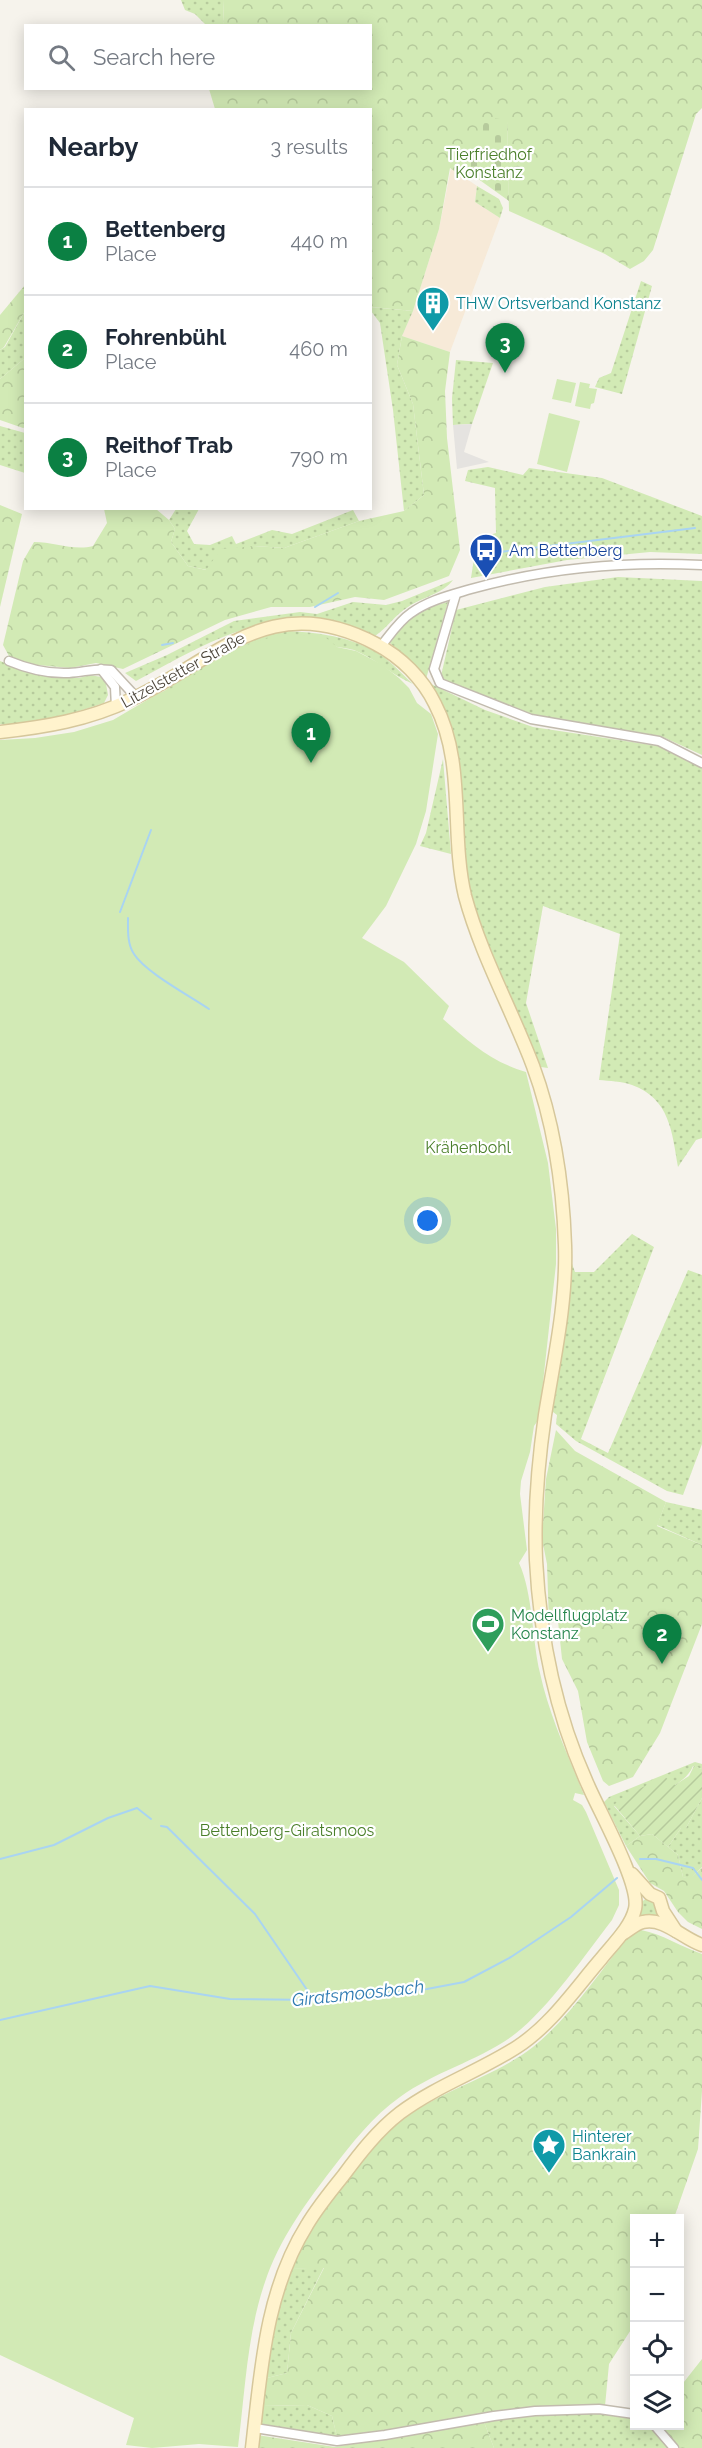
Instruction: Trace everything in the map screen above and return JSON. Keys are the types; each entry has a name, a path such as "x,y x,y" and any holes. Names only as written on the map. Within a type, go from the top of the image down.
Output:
{"main road":[{"name":"Litzelstetter Straße","path":"0,732 69,722 116,707 241,636 272,627 309,624 337,628 381,646 397,657 424,686 436,705 446,731 455,782 457,837 464,890 486,959 534,1068 559,1167 566,1256 559,1327 536,1492 535,1526 540,1603 547,1656 570,1740 584,1777 627,1869"},
{"path":"627,1869 650,1894 659,1898 663,1911 676,1931"},
{"path":"627,1869 636,1907 648,1922 676,1931 702,1945"},
{"path":"252,2448 266,2333 278,2286 297,2243 327,2197 368,2143 402,2111 524,2043 553,2016 621,1935 642,1896 650,1894"},
{"path":"621,1935 659,1919 663,1911"}],"street":[{"path":"381,646 411,613 423,606 490,584 575,568 645,563 702,565"},
{"path":"456,594 434,669 440,684 531,720 659,741 702,763"},
{"path":"9,661 33,671 67,673 111,670 136,697"},
{"path":"100,669 115,687 116,707"},
{"path":"255,2428 337,2441 535,2411 600,2409 630,2413"},
{"path":"658,2430 674,2448"}],"shaded area":[{"path":"451,168 477,186 475,202 500,218 450,352 402,336 413,311 439,229"},
{"path":"472,424 464,452 489,462 457,469 453,425"}],"green space":[{"path":"181,0 223,0 224,24 205,24 195,14 185,10"},
{"path":"223,0 702,0 702,108 696,114 653,250 644,261 630,269 605,254 509,211 507,121 463,177 450,168 439,229 413,311 372,307 372,108 215,108 209,90 372,90 372,24 224,24"},
{"name":"Tierfriedhof Konstanz","path":"486,117 507,120 509,201 467,171"},
{"path":"477,186 499,199 503,208 500,218 475,202"},
{"path":"641,281 652,286 622,394 595,387 599,378 611,373"},
{"path":"24,286 24,313 0,350 0,315"},
{"path":"372,307 413,311 402,336 397,365 413,404 424,495 404,511 393,410 380,323 372,312"},
{"path":"24,313 24,359 0,379 0,350 5,347"},
{"path":"402,336 450,352 445,391 447,438 460,550 449,576 384,600 355,597 310,607 271,607 225,620 123,669 96,663 70,668 27,664 9,656 3,645 23,561 34,542 71,547 93,546 107,523 104,510 157,510 175,529 171,542 188,566 206,570 221,549 254,546 284,548 359,521 404,511 424,495 413,404 397,365"},
{"path":"24,359 24,428 0,420 0,379"},
{"path":"456,360 493,363 472,424 453,425 452,398"},
{"path":"557,379 576,383 571,403 552,399"},
{"path":"580,382 590,384 589,388 597,389 590,409 575,406"},
{"path":"549,413 580,421 567,472 537,464"},
{"path":"0,426 24,433 24,473 0,465"},
{"path":"488,467 523,475 529,468 602,478 702,516 702,554 650,552 567,560 471,578 477,539 496,533 495,488 465,481 468,470"},
{"path":"0,505 22,514 0,607"},
{"path":"175,510 198,510 187,531 194,544 210,545 232,536 236,544 272,530 292,534 353,510 359,521 284,548 254,546 207,570 188,566 171,542 175,529 169,520"},
{"path":"618,577 702,581 702,755 663,737 531,716 443,682 441,676 456,610 545,587"},
{"path":"453,580 438,592 403,610 375,636 342,624 310,620 280,621 251,627 222,637 136,681 125,673 167,655 234,621 300,612 317,614 353,602 386,605 402,601"},
{"path":"448,602 426,679 412,662 390,643 400,626 413,615"},
{"path":"290,631 315,633 352,641 385,658 413,684 354,650 330,646 139,707 233,647 261,636"},
{"name":"Bettenberg-Giratsmoos","path":"281,634 324,636 337,647 356,651 381,664 409,688 417,703 431,714 438,734 426,811 416,844 386,906 362,938 404,962 449,1006 443,1019 472,1043 491,1057 526,1072 548,1163 556,1229 556,1264 539,1419 534,1426 530,1452 521,1481 520,1494 527,1550 519,1563 530,1602 537,1660 548,1704 584,1795 575,1793 573,1800 582,1805 586,1812 619,1890 619,1905 612,1920 538,2013 511,2037 498,2045 427,2080 390,2104 355,2140 312,2196 278,2252 259,2302 247,2363 238,2447 199,2444 152,2448 126,2445 134,2418 0,2355 0,740 74,732 113,720 159,693 175,688 240,647"},
{"path":"0,661 34,674 79,678 90,675 101,677 106,684 108,695 104,703 66,715 26,723 0,724"},
{"path":"431,684 485,710 533,727 658,746 702,767 702,1138 696,1140 678,1167 671,1129 662,1108 654,1099 645,1091 628,1084 599,1080 620,934 543,906 526,1003 548,1068 541,1067 478,920 469,889 443,710"},
{"path":"443,759 451,854 420,846 426,833"},
{"path":"632,1234 654,1247 581,1439 608,1453 688,1270 702,1275 702,1444 683,1495 667,1491 576,1441 556,1424 557,1415 549,1409 570,1258 575,1272 594,1272"},
{"path":"556,1430 575,1451 666,1502 657,1526 702,1545 702,1624 660,1733 633,1777 609,1786 603,1781 587,1742 578,1691 562,1659 558,1621 549,1623 547,1564 542,1539 546,1479"},
{"path":"666,1502 702,1510 702,1545 657,1525"},
{"path":"695,1762 702,1764 702,1769 693,1766 688,1775 670,1788 614,1806 640,1836 626,1846 604,1802 609,1797"},
{"path":"694,1766 702,1769 702,1798 686,1828 681,1828 668,1847 652,1834 640,1836 614,1805 620,1799 664,1776 675,1785 689,1776"},
{"path":"702,1798 702,1867 690,1879 683,1877 678,1855 668,1847 681,1828 686,1828"},
{"path":"652,1834 678,1855 683,1877 690,1878 702,1868 702,1929 688,1922 664,1891 650,1883 626,1846 640,1836"},
{"path":"647,1898 655,1899 659,1913 657,1917 643,1918 640,1914 640,1903"},
{"path":"641,1930 657,1934 702,1954 702,2091 698,2149 675,2214 630,2214 630,2331 609,2364 605,2406 509,2409 337,2437 332,2416 307,2405 263,2406 263,2379 287,2373 291,2333 324,2268 291,2269 325,2209 356,2167 372,2148 405,2118 436,2099 502,2067 533,2047 571,2009 634,1931"},
{"path":"324,2267 291,2333 287,2373 263,2379 272,2331 291,2269"},
{"path":"702,2359 702,2448 676,2448 663,2430 684,2430 684,2382"},
{"path":"307,2405 332,2416 337,2437 261,2427 263,2406"},
{"path":"605,2413 630,2416 630,2430 655,2430 671,2448 494,2448 484,2422 536,2415"},
{"path":"484,2422 494,2448 256,2448 257,2435 335,2447"}],"waterway":[{"path":"476,555 695,528"},
{"path":"315,607 338,593"},
{"path":"162,645 173,643"},
{"path":"120,912 151,830"},
{"path":"128,918 130,946 140,961 158,976 209,1009"},
{"path":"0,1859 54,1845 108,1818 137,1808 151,1819"},
{"path":"161,1826 167,1827 255,1914 314,2000"},
{"name":"Giratsmoosbach","path":"640,1859 656,1859 693,1868 702,1880"},
{"name":"Giratsmoosbach","path":"0,2020 150,1986 230,1999 314,2000 427,1989 464,1982 511,1957 571,1917 617,1878"}],"place":[{"name":"THW Ortsverband Konstanz","path":"433,332"},
{"name":"Reithof Trab","path":"505,373"},
{"name":"Am Bettenberg","path":"486,579"},
{"name":"Bettenberg","path":"311,763"},
{"name":"Modellflugplatz Konstanz","path":"488,1653"},
{"name":"Fohrenbühl","path":"662,1664"},
{"name":"Hinterer Bankrain","path":"549,2174"}],"park label":[{"name":"Krähenbohl","path":"468,1147"}]}
